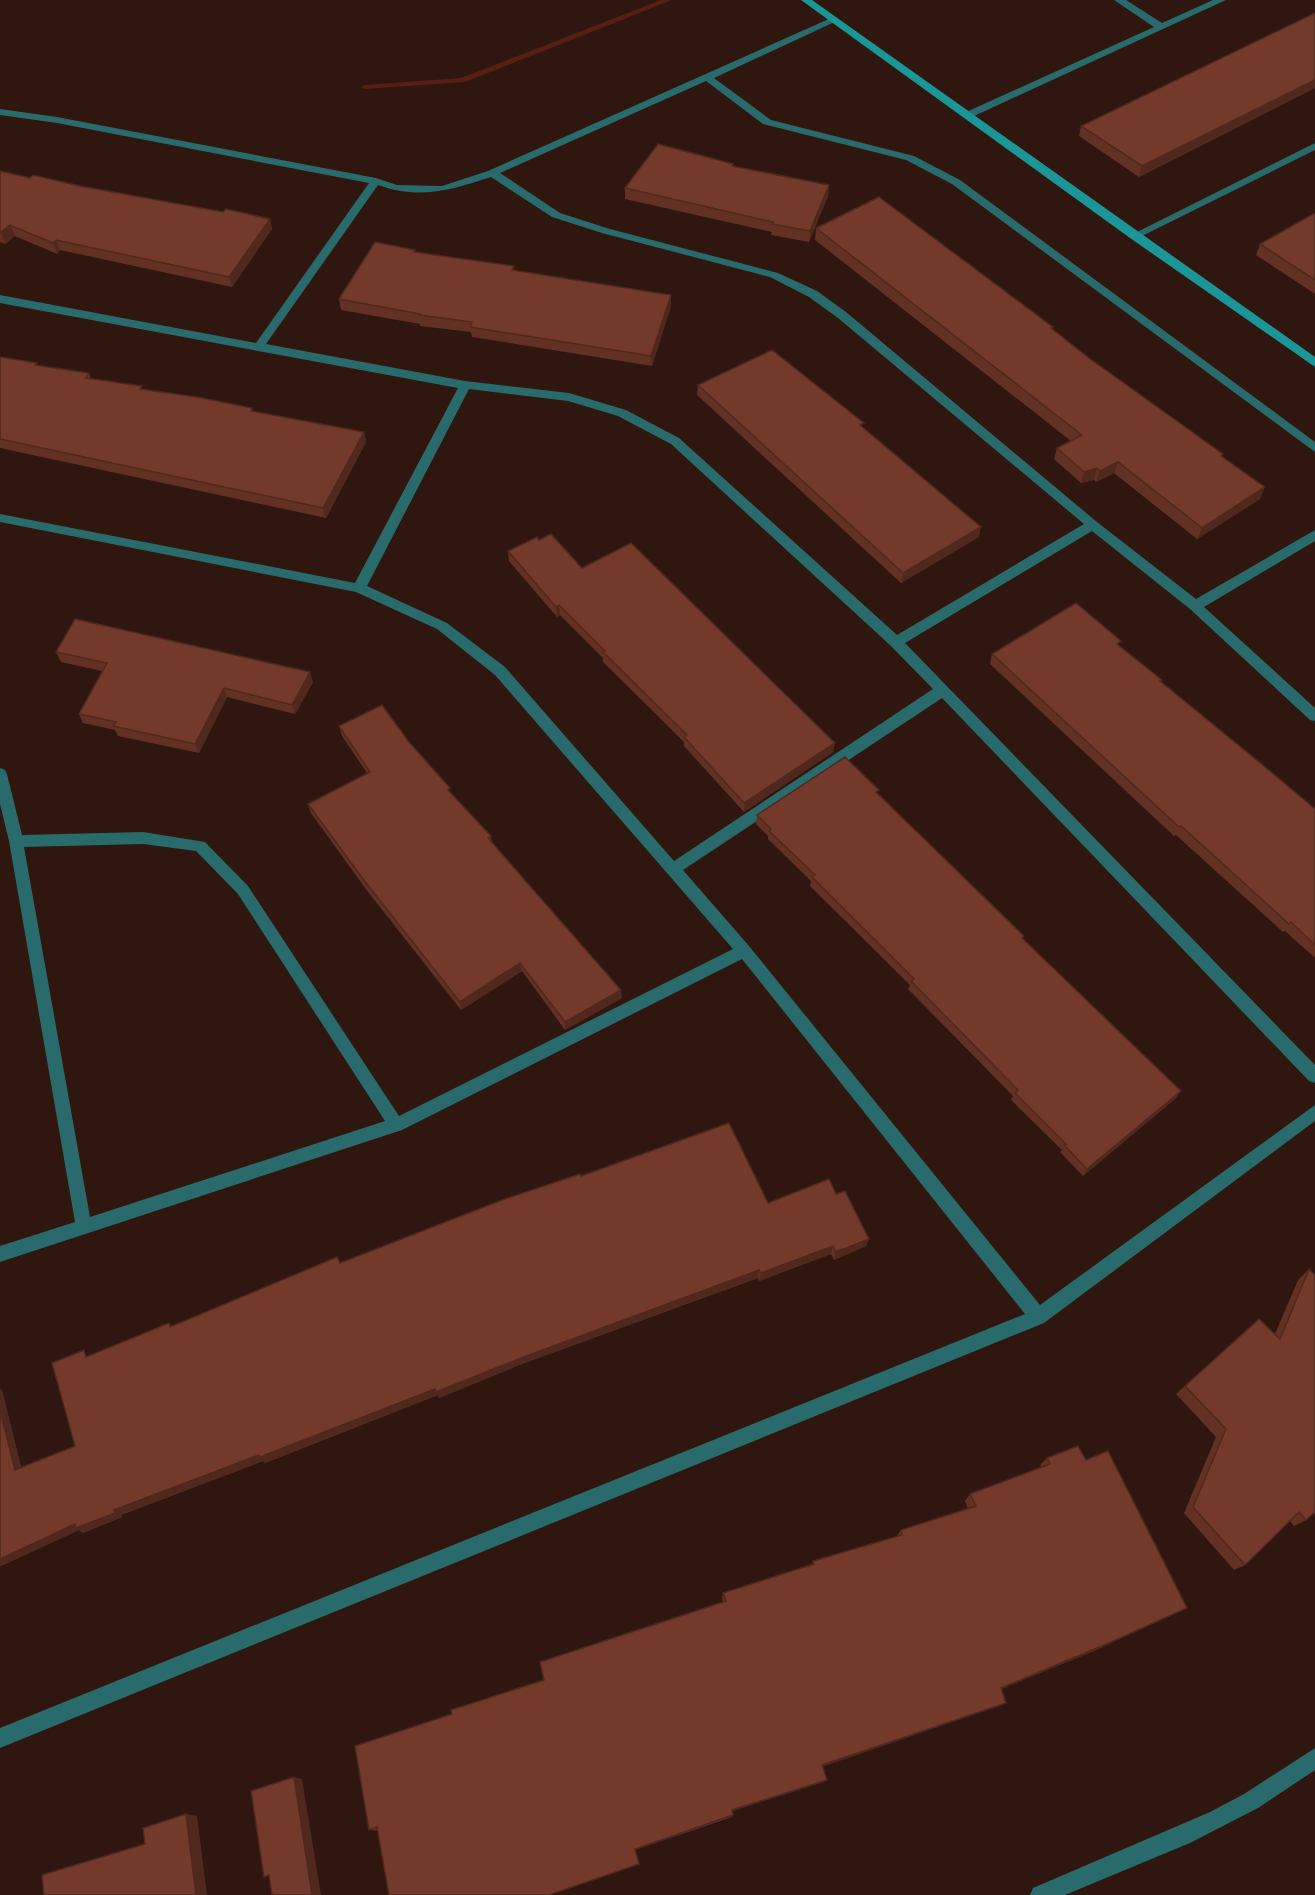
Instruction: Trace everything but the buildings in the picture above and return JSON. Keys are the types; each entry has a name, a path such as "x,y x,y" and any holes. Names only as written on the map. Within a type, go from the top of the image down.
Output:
{"street":[{"path":"806,0 1315,363"},
{"path":"1119,0 1160,26"},
{"path":"968,115 1221,0"},
{"path":"0,111 376,181 396,188 443,189 492,173 834,20"},
{"path":"708,78 767,122 910,159 956,182 1315,448"},
{"path":"1134,236 1315,146"},
{"path":"492,173 556,214 606,231 774,275 813,294 842,315 1093,525 1195,606 1315,716"},
{"path":"260,345 376,181"},
{"path":"0,299 260,345 465,385 569,397 622,413 675,441 896,642 1315,1076"},
{"path":"359,588 465,385"},
{"path":"0,518 359,588 442,626 500,671 744,951 1038,1317"},
{"path":"896,642 1093,525"},
{"path":"1195,606 1315,536"},
{"path":"673,869 943,690"},
{"path":"0,774 16,841 84,1227"},
{"path":"16,841 142,838 200,846 243,890 396,1125"},
{"path":"0,1254 396,1125 744,951"},
{"path":"0,1738 1038,1317 1315,1112"},
{"path":"1040,1895 1235,1812 1296,1774 1315,1758"}],"waterway":[{"path":"365,87 462,80 668,0"}]}
